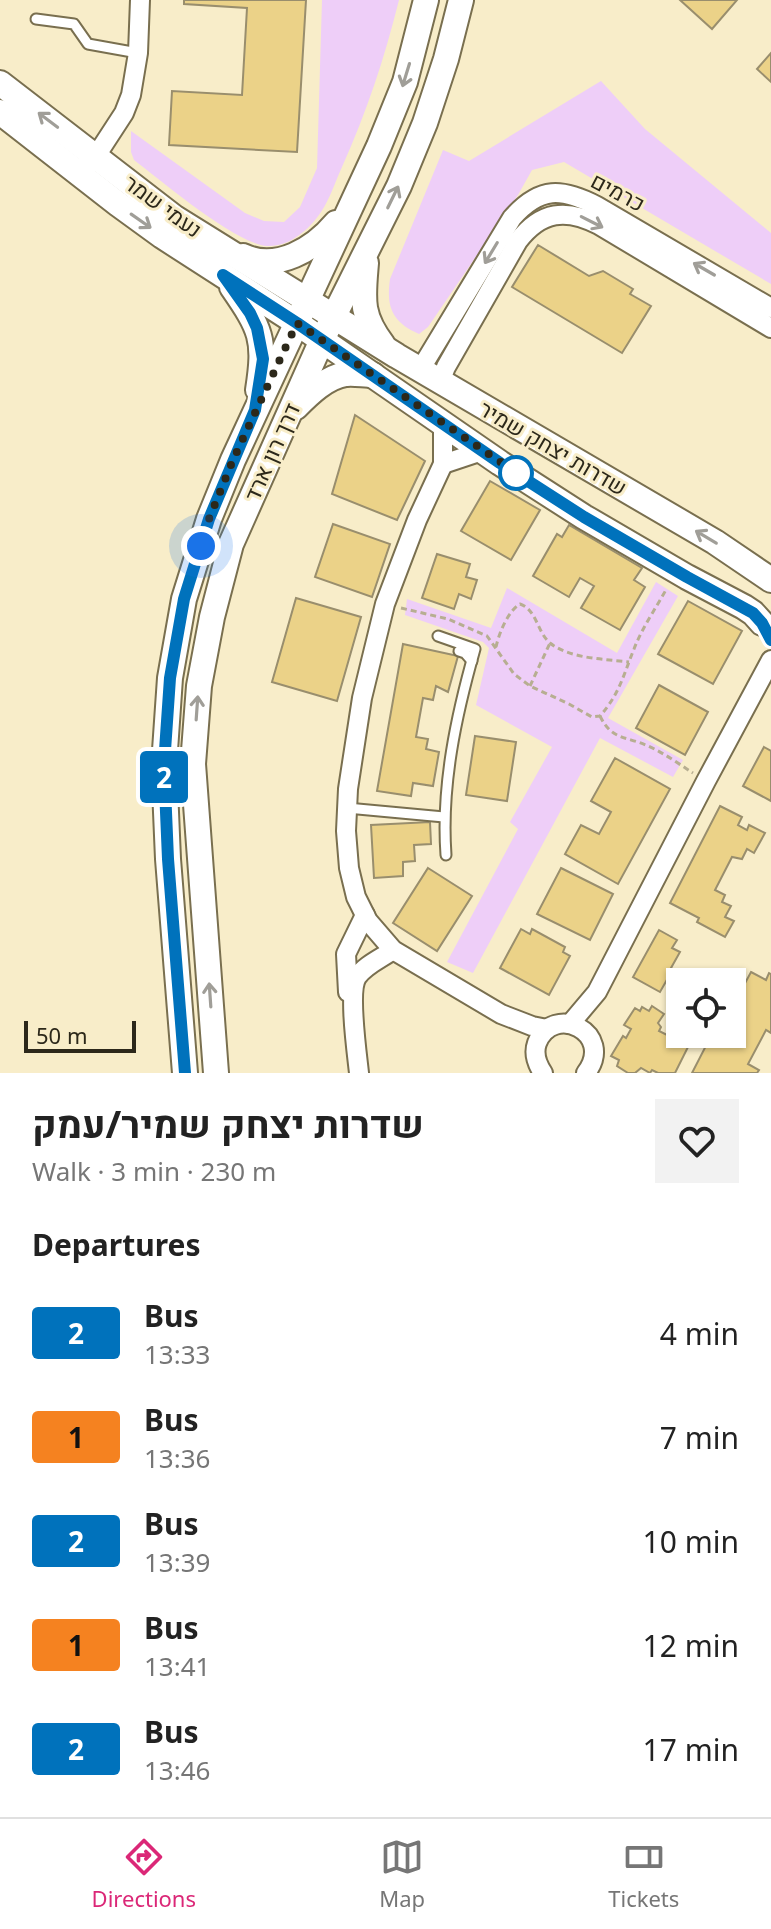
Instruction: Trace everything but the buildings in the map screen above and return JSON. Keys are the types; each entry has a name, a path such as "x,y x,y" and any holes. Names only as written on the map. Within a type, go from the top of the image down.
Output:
{"main road":[{"name":"דרך רון ארד","path":"185,1073 168,859 164,765 170,678 184,599 209,519 255,410 379,146 405,82 426,0"},
{"name":"דרך רון ארד","path":"216,1073 193,764 199,686 212,617 231,544 322,340 399,186 425,123 461,0"},
{"name":"נעמי שמר","path":"0,83 88,165 129,212 223,275 303,312 334,318"},
{"name":"נעמי שמר","path":"0,112 210,240 303,312 322,340"},
{"path":"210,240 254,261 280,261 322,239 348,209"},
{"path":"367,250 363,296 366,316 379,339 397,356"},
{"path":"223,275 250,313 261,341 263,359 255,410"},
{"name":"שדרות יצחק שמיר","path":"334,318 715,542 771,580"},
{"name":"שדרות יצחק שמיר","path":"322,340 482,451 584,517 744,607 767,631"},
{"path":"289,414 331,379 345,374 373,375"},
{"path":"767,631 764,604 771,592"}],"street":[{"path":"88,165 124,113 131,95 138,53 140,0"},
{"name":"כרמים","path":"430,376 512,218 521,208 546,194 559,192 573,195 597,206 771,308"},
{"name":"כרמים","path":"430,376 446,367 527,229 549,216 563,214 577,215 599,225 771,328"},
{"path":"443,424 443,464 417,520 385,604 362,698 348,789 346,831 349,868 356,897 368,921 393,950 501,1014 536,1048"},
{"path":"443,464 482,451"},
{"path":"570,1024 597,992 771,660"},
{"path":"354,1014 347,987 346,954 365,915"},
{"path":"359,1073 353,995 356,978 393,950"},
{"path":"588,1035 597,992"},
{"path":"501,1014 547,1029"},
{"path":"542,1072 537,1064 536,1048 547,1029 562,1023 570,1024 588,1035 594,1049 590,1065 607,1073"}],"lane":[{"path":"36,19 74,24 88,44 138,53"},
{"path":"438,636 475,649 451,752 444,817 446,855"},
{"path":"459,651 472,661"},
{"path":"347,808 444,817"}],"path":[{"path":"385,604 448,619 487,636 514,674 530,686 592,717 600,716 619,691 634,648 676,571"},
{"path":"496,647 510,614 520,604 530,609 547,641 567,652 630,662"},
{"path":"530,686 550,643"},
{"path":"600,716 615,735 647,745 706,781"}],"shaded area":[{"path":"322,0 399,0 367,105 327,202 316,219 298,236 283,244 267,246 218,223 134,160 131,131 245,213 264,221 284,222 300,207 317,168"},
{"path":"601,81 645,129 771,233 771,284 564,162 532,170 428,327 419,334 397,319 390,306 390,279 443,150 469,161"},
{"path":"656,582 678,596 608,718 683,760 673,777 600,738 473,973 447,962 518,829 510,822 552,747 476,705 489,648 483,642 405,615 407,599 491,628 507,588 617,653"}],"bus line":[{"name":"2","path":"185,1073 168,859 164,765 170,678 184,599 209,519 255,410 263,359 261,341 250,313 223,275 584,517 753,613 771,640"}],"route":[{"path":"201,546 233,460 297,323 521,476 516,473"}]}
